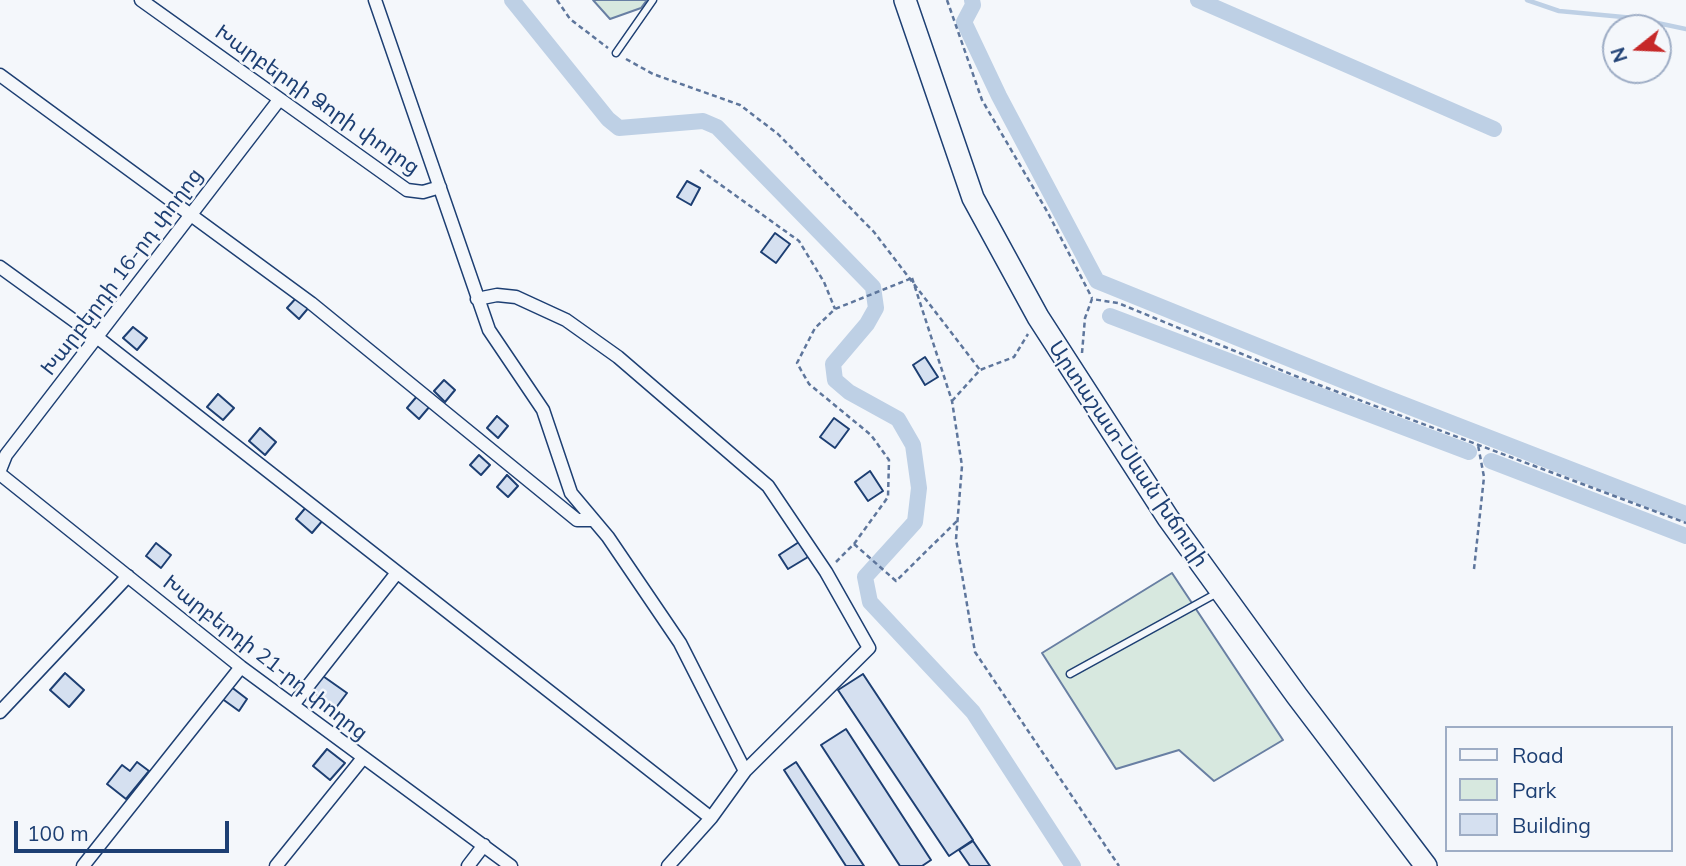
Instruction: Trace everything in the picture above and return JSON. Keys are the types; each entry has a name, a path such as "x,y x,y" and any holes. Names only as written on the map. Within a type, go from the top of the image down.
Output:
{"main road":[{"name":"Արտաշատ-Սևան խճուղի","path":"905,0 973,198 1038,317 1161,508 1426,866"}],"street":[{"name":"Խարբերդի Ձորի փողոց","path":"141,0 407,190 422,192 440,187"},
{"path":"375,0 489,330 543,410 571,493 608,537 680,643 745,771"},
{"path":"0,75 311,303 577,520 592,520"},
{"name":"Խարբերդի 16-րդ փողոց","path":"0,472 6,455 279,100"},
{"path":"0,267 98,338 711,818"},
{"path":"477,299 496,295 516,297 566,320 618,357 768,486 826,572 869,648 745,771 711,818 668,866"},
{"name":"Խարբերդի 21-րդ փողոց","path":"0,472 241,667 510,866"},
{"path":"293,705 396,574"},
{"path":"0,712 128,576"},
{"path":"83,866 241,667"},
{"path":"276,866 363,758"},
{"path":"468,866 484,845"}],"lane":[{"path":"615,53 653,0"},
{"path":"1070,674 1220,591"}],"path":[{"path":"557,0 570,19 615,53 653,74 740,105 778,134 874,232 981,370"},
{"path":"947,0 982,100 1048,213 1093,299"},
{"path":"700,170 799,241 824,282 835,309"},
{"path":"826,572 854,544 888,497 889,460 871,435 809,384 797,363 815,328 835,309 912,278"},
{"path":"912,278 951,401 962,466 956,538 975,652 1119,866"},
{"path":"1073,372 1084,348 1085,318 1093,299"},
{"path":"1093,299 1118,303 1298,377 1686,523"},
{"path":"951,401 981,370 1014,357 1038,317"},
{"path":"1474,569 1484,477 1478,444"},
{"path":"854,544 870,561 896,581 958,520"}],"green space":[{"path":"593,0 647,0 641,8 610,19"},
{"path":"1172,573 1283,740 1214,781 1179,750 1116,769 1042,653"}],"building":[{"path":"687,181 700,188 691,205 677,197"},
{"path":"775,233 790,244 776,263 761,252"},
{"path":"298,296 310,306 299,319 287,308"},
{"path":"133,327 147,338 137,350 123,338"},
{"path":"925,357 938,377 925,385 913,365"},
{"path":"444,380 455,390 445,402 434,391"},
{"path":"218,394 234,408 223,420 207,407"},
{"path":"418,395 430,406 419,419 407,408"},
{"path":"497,416 508,426 498,438 487,428"},
{"path":"834,418 849,429 835,448 820,437"},
{"path":"260,428 276,442 265,455 249,441"},
{"path":"479,455 490,465 481,475 470,465"},
{"path":"870,471 883,491 868,501 855,482"},
{"path":"507,475 518,486 508,497 497,487"},
{"path":"307,506 323,520 312,533 296,519"},
{"path":"799,542 808,557 788,569 779,555"},
{"path":"156,543 171,555 161,568 146,556"},
{"path":"65,673 84,690 69,707 50,690"},
{"path":"320,674 347,693 335,709 309,689"},
{"path":"863,674 973,840 949,856 838,690"},
{"path":"230,686 247,699 239,711 221,698"},
{"path":"846,729 931,860 922,866 900,866 821,745"},
{"path":"327,749 345,763 330,780 313,766"},
{"path":"137,762 149,771 126,799 107,784 122,765 130,771"},
{"path":"796,762 864,866 846,866 784,770"},
{"path":"973,841 990,866 970,866 959,850"}],"waterway":[{"path":"512,0 608,119 619,128 703,121 717,127 873,287 876,308 867,324 833,364 835,380 849,392 898,419 913,445 919,488 915,522 865,577 870,602 973,712 1073,866"},
{"path":"972,0 973,5 964,22 999,96 1097,281 1379,395 1686,514"},
{"path":"1198,0 1494,129"},
{"path":"1527,0 1559,11 1634,18 1686,29"},
{"path":"1110,316 1469,452"},
{"path":"1491,461 1686,536"}]}
